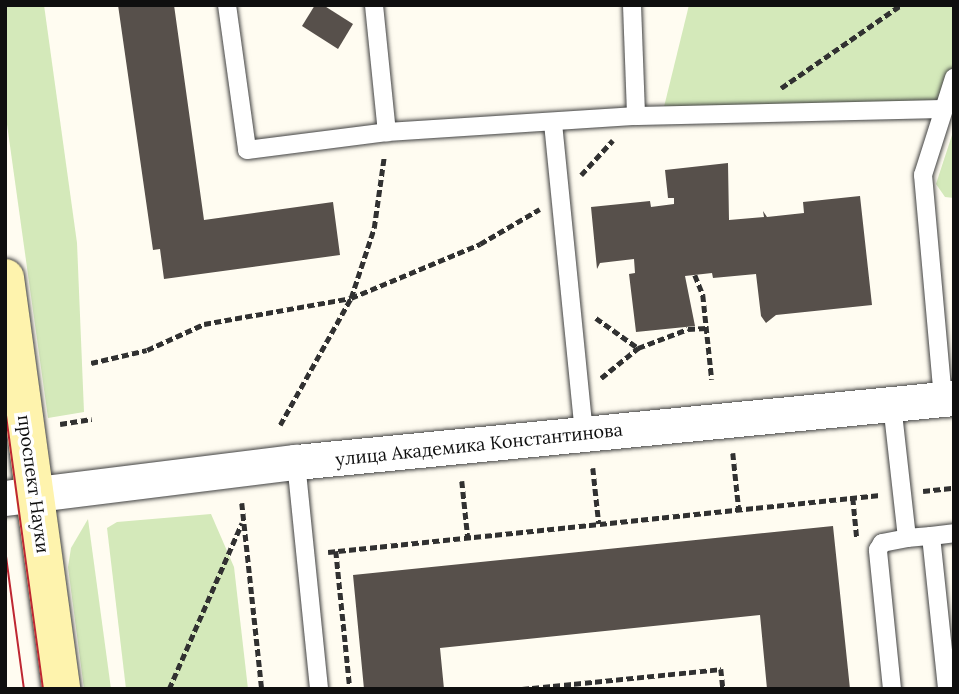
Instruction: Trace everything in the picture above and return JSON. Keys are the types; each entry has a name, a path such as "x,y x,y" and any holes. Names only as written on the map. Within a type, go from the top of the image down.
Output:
{"main road":[{"name":"проспект Науки","path":"5,278 20,496 61,689"}],"street":[{"name":"улица Академика Константинова","path":"20,496 296,462 948,399"}],"lane":[{"path":"227,5 247,150 387,132 636,116 944,109"},
{"path":"374,5 387,132"},
{"path":"632,5 636,116"},
{"path":"948,399 923,175 954,78"},
{"path":"553,123 584,434"},
{"path":"892,404 907,538"},
{"path":"296,462 319,689"},
{"path":"892,689 878,550 882,543 954,533"},
{"path":"931,536 947,689"}],"path":[{"path":"744,113 901,5"},
{"path":"91,363 147,350 204,324 351,298 480,244 561,198 636,116"},
{"path":"279,425 351,298 374,228 387,132"},
{"path":"695,275 706,328 712,380"},
{"path":"572,300 638,348"},
{"path":"582,393 638,348 688,329 706,328"},
{"path":"52,425 92,419"},
{"path":"733,453 739,510"},
{"path":"593,468 599,524"},
{"path":"462,481 468,538"},
{"path":"305,554 902,493"},
{"path":"242,503 262,689"},
{"path":"169,689 243,521"},
{"path":"336,551 350,689"},
{"path":"522,689 721,668 723,689"}],"green space":[{"path":"5,5 44,5 77,243 84,412 48,418 5,110"},
{"path":"689,5 954,5 954,77 944,109 662,115"},
{"path":"954,129 954,198 945,197 936,184"},
{"path":"211,514 234,567 248,689 126,689 107,528 117,522"},
{"path":"88,519 111,689 84,689 68,567 71,548"}],"building":[{"path":"118,5 174,5 204,220 333,202 340,255 164,279 160,249 153,250"},
{"path":"315,5 323,5 353,24 338,49 302,26"},
{"path":"728,163 729,220 764,217 763,211 767,217 804,213 803,202 860,196 872,305 776,315 766,323 761,316 756,274 713,278 712,273 685,276 695,326 636,332 629,274 635,273 634,259 600,263 597,269 591,207 650,201 651,207 674,204 674,198 668,198 665,170"},
{"path":"833,526 850,689 767,689 760,615 440,648 444,689 364,689 353,575"}],"tram line":[{"path":"5,408 43,689"},
{"path":"5,549 24,689"}]}
